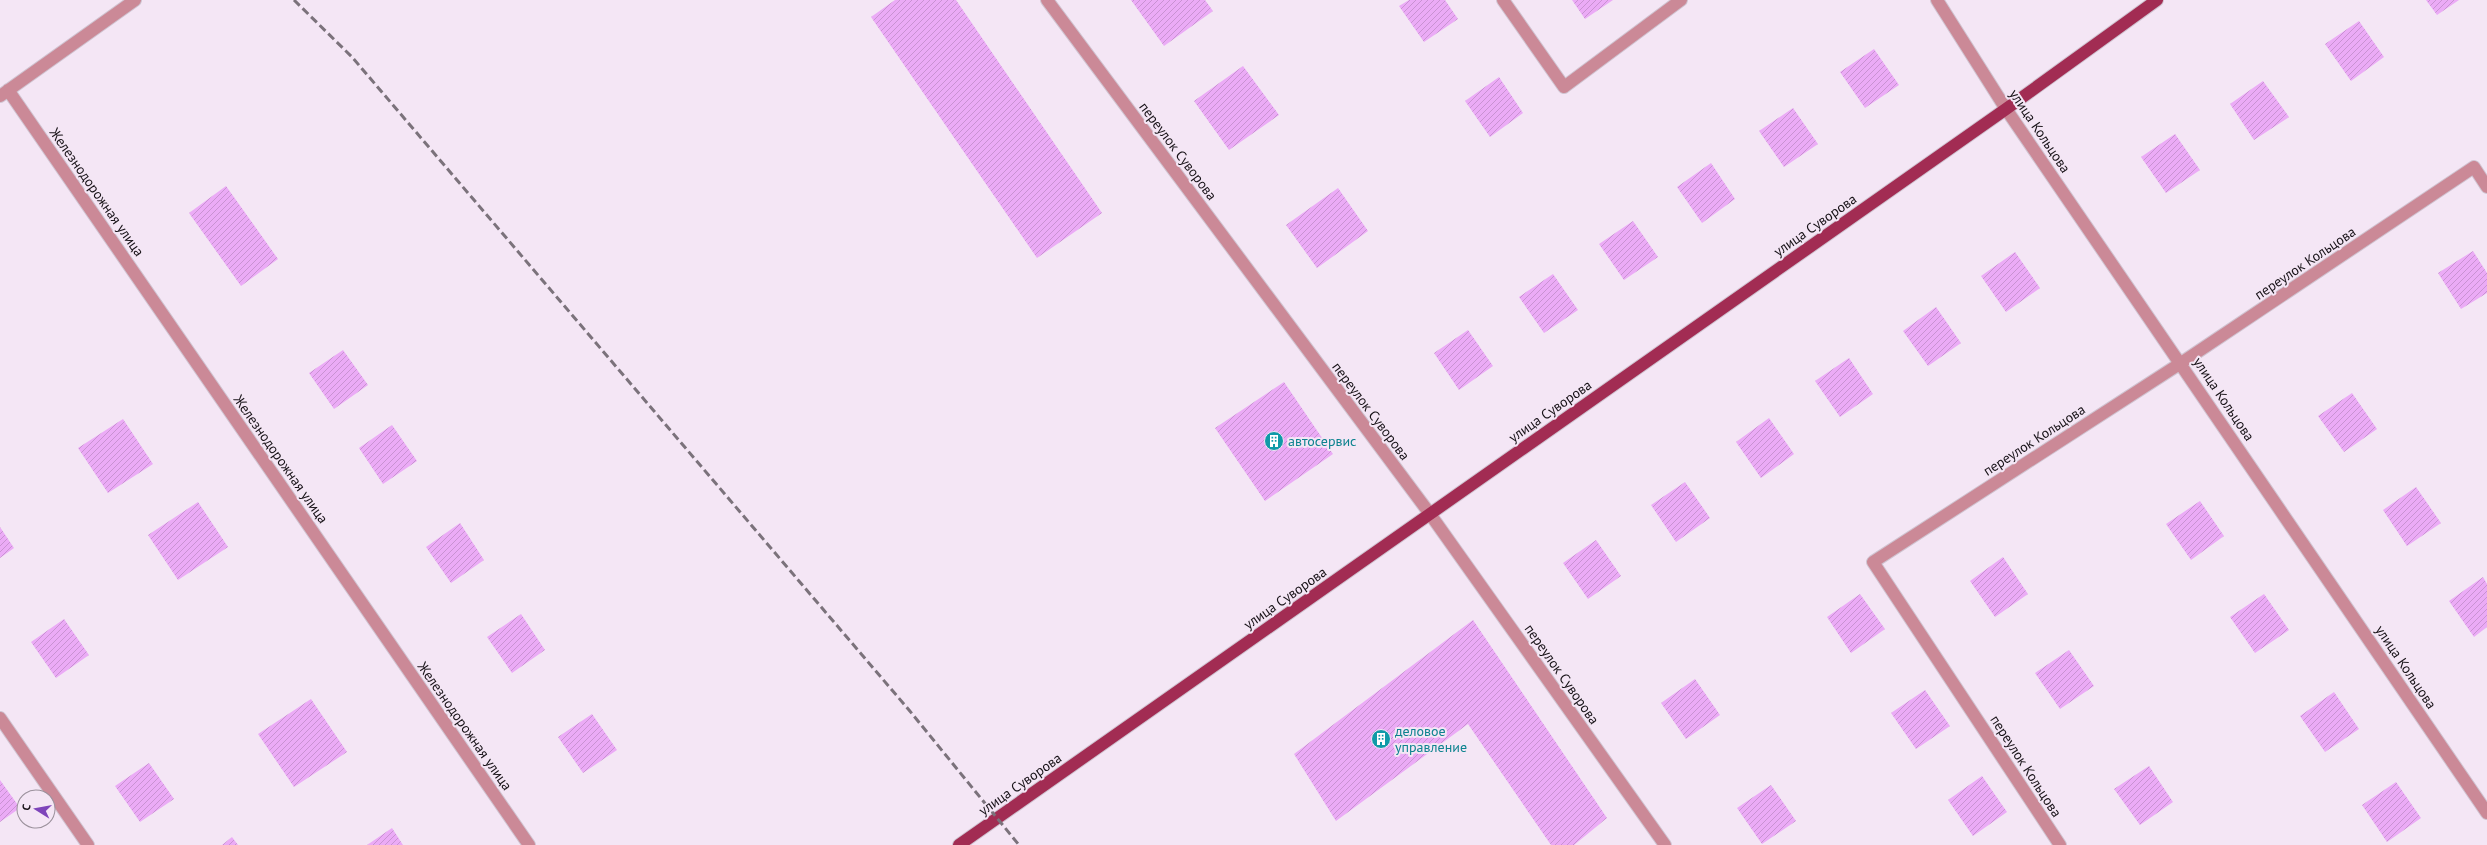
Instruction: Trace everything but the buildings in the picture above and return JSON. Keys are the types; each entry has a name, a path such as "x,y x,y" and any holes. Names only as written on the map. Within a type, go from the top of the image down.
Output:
{"main road":[{"name":"улица Суворова","path":"959,845 2006,109 2157,0"}],"street":[{"path":"4,93 134,0"},
{"name":"переулок Суворова","path":"1047,0 1430,514 1665,845"},
{"path":"1503,0 1564,86 1682,0"},
{"name":"улица Кольцова","path":"1937,0 2006,109 2181,363 2487,813"},
{"name":"Железнодорожная улица","path":"4,93 529,845"},
{"name":"переулок Кольцова","path":"2060,845 1873,562 2181,363 2474,167 2487,186"},
{"path":"0,718 88,845"}],"railway":[{"path":"294,0 352,57 909,710 1019,845"}],"place":[{"name":"автосервис","path":"1274,441"},
{"name":"деловое управление","path":"1381,739"}]}
